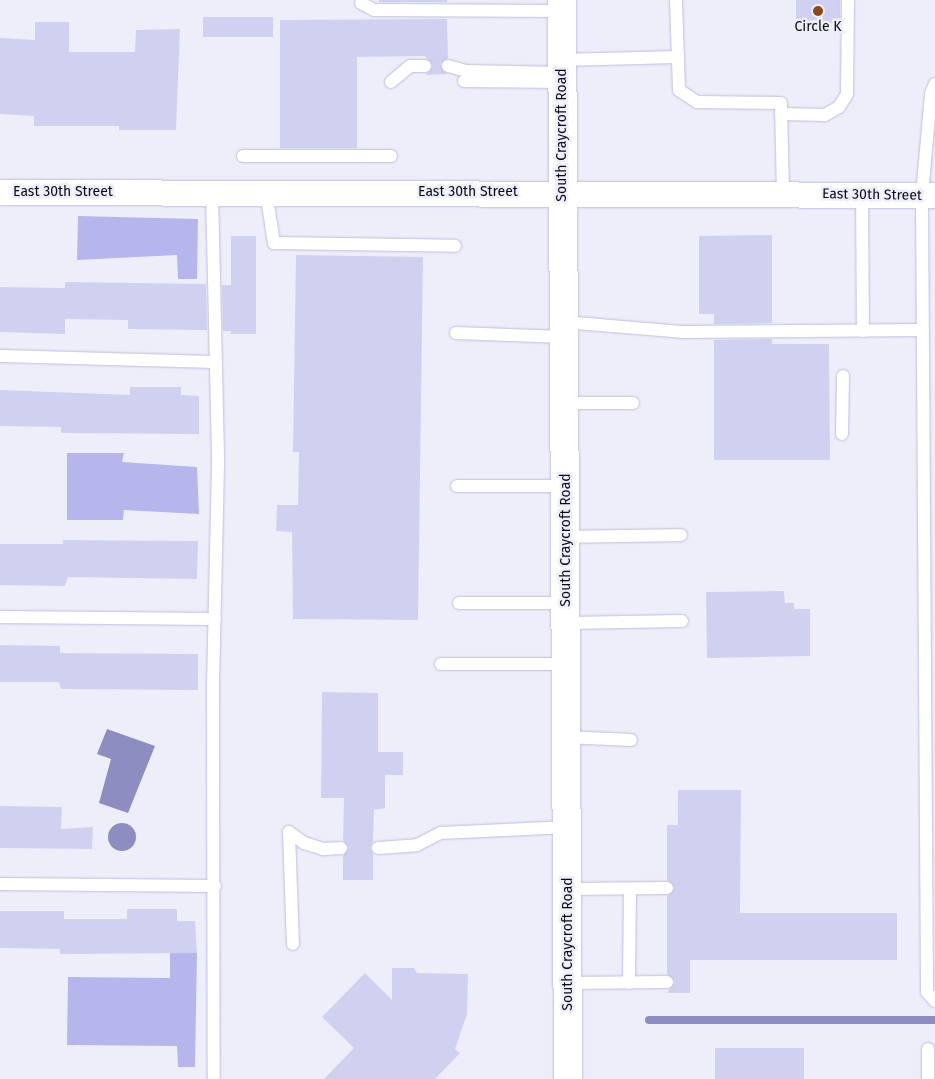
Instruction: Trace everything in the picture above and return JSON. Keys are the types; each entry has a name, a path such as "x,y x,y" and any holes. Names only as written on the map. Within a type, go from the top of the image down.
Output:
{"main road":[{"name":"South Craycroft Road","path":"562,6 566,737 569,889 568,1079"}],"street":[{"name":"East 30th Street","path":"0,192 563,192 929,195"}],"lane":[{"path":"676,0 679,90 697,102 780,105 825,115 839,106 847,94 848,0"},
{"path":"361,3 374,10 562,6"},
{"path":"464,81 562,72 678,56"},
{"path":"391,82 410,66 425,66"},
{"path":"448,66 467,72 562,72"},
{"path":"935,84 931,94 923,330 927,992 935,1001"},
{"path":"780,105 783,194"},
{"path":"242,156 391,156"},
{"path":"212,192 218,465 215,619 214,1079"},
{"path":"266,192 274,244 455,246"},
{"path":"862,195 863,331"},
{"path":"456,333 671,329 682,332 923,330"},
{"path":"0,356 216,362"},
{"path":"842,434 843,376"},
{"path":"564,403 633,403"},
{"path":"457,486 565,486"},
{"path":"566,538 681,535"},
{"path":"459,603 682,621"},
{"path":"0,616 215,619"},
{"path":"441,664 567,664"},
{"path":"566,737 631,740"},
{"path":"378,848 417,845 441,833 568,827"},
{"path":"293,944 289,832 304,843 324,849 341,848"},
{"path":"0,884 215,886"},
{"path":"569,889 630,890 667,888"},
{"path":"630,890 630,983"},
{"path":"568,983 667,982"},
{"path":"928,1049 928,1079"}],"shaded area":[{"path":"78,216 198,219 197,279 178,279 177,255 77,260"},
{"path":"67,453 124,453 122,462 197,467 199,514 124,510 123,520 67,520"},
{"path":"107,729 155,746 128,813 99,803 111,759 97,754"},
{"path":"122,823 132,827 136,837 132,847 122,851 112,847 108,837 112,827"},
{"path":"170,953 197,953 195,1067 178,1067 177,1046 67,1045 68,977 170,978"}],"building":[{"path":"379,0 447,0 447,2 379,2"},
{"name":"Circle K","path":"796,0 840,0 840,23 796,23"},
{"path":"203,17 273,17 273,37 203,37"},
{"path":"447,19 448,58 440,64 447,74 426,75 433,66 425,56 357,57 357,148 280,148 280,20"},
{"path":"35,22 69,22 69,52 135,52 136,30 180,29 176,130 119,130 119,126 34,126 34,116 0,114 0,38 35,40"},
{"path":"772,235 772,323 714,324 714,314 699,314 699,236"},
{"path":"231,236 256,236 256,334 231,334 231,331 223,331 222,285 231,285"},
{"path":"296,255 423,257 418,620 293,619 292,532 276,531 277,505 298,505 299,452 293,452"},
{"path":"65,282 206,284 207,330 128,329 128,320 65,319 65,334 0,332 0,287 65,288"},
{"path":"772,339 772,344 829,344 830,460 714,460 714,340"},
{"path":"130,387 181,387 181,395 199,396 199,434 61,433 61,427 0,426 0,390 130,395"},
{"path":"63,540 198,541 197,579 68,577 65,586 0,585 0,544 63,544"},
{"path":"784,591 785,603 794,603 794,609 810,609 810,656 707,658 706,592"},
{"path":"0,645 60,646 60,653 198,654 198,690 61,689 59,682 0,682"},
{"path":"322,692 378,693 378,752 403,752 403,775 385,775 385,808 374,810 373,841 370,848 373,854 373,880 343,880 343,856 349,848 343,840 344,798 321,798"},
{"path":"678,790 741,790 740,913 897,913 897,960 690,960 690,993 667,993 675,982 667,974 667,896 675,888 667,880 667,825 678,825"},
{"path":"0,806 62,807 61,829 93,827 92,849 0,848"},
{"path":"127,909 177,909 177,921 195,921 197,953 60,954 60,949 0,948 0,911 64,911 64,919 127,919"},
{"path":"392,968 414,968 417,973 468,974 467,1014 455,1049 460,1053 435,1079 324,1079 354,1048 322,1017 365,973 392,1000"},
{"path":"715,1048 804,1048 804,1079 715,1079"}],"waterway":[{"path":"649,1020 935,1020"}],"place":[{"name":"Circle K","path":"818,11"}]}
